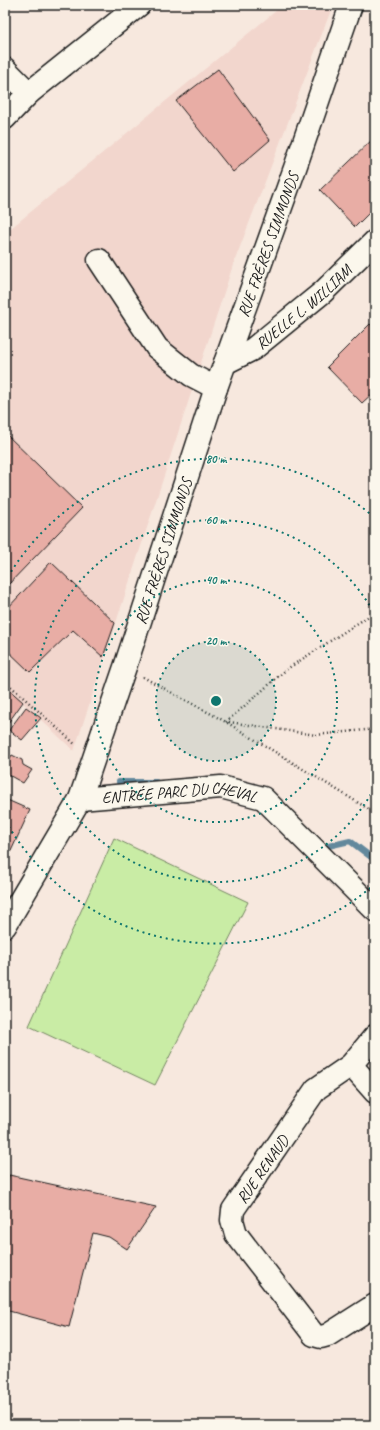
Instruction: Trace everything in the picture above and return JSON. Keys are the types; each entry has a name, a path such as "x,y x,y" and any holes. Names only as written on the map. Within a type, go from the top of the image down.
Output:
{"street":[{"path":"5,118 28,93 139,5"},
{"name":"RUE FRÈRES SIMMONDS","path":"5,926 80,799 125,667 216,388 296,168 351,5"},
{"path":"5,69 28,93"},
{"name":"RUELLE L. WILLIAM","path":"225,363 253,349 323,292 375,241"},
{"path":"99,260 157,348 191,375 216,388"},
{"name":"ENTRÉE PARC DU CHEVAL","path":"80,799 221,787 263,798 375,910"},
{"name":"RUE RENAUD","path":"375,1036 351,1065 316,1089 233,1210 232,1220 236,1234 314,1335 320,1337 328,1335 375,1305"},
{"path":"351,1065 375,1092"}],"path":[{"path":"226,722 287,669 375,612"},
{"path":"125,667 226,722 375,813"},
{"path":"5,681 93,760"},
{"path":"226,722 316,736 375,729"}],"shaded area":[{"path":"283,5 333,5 233,265 74,751 5,686 5,233"}],"green space":[{"path":"114,838 248,902 155,1085 29,1026"}],"building":[{"path":"218,69 270,140 233,172 176,101"},
{"path":"375,137 375,207 355,227 320,190"},
{"path":"370,324 375,329 375,391 362,403 327,367"},
{"path":"5,433 82,508 5,588"},
{"path":"51,562 115,623 103,657 73,630 30,672 5,648 5,611"},
{"path":"6,687 23,702 8,723 5,730 5,689"},
{"path":"26,707 41,718 22,740 9,730"},
{"path":"12,755 22,760 23,765 32,770 23,783 5,773 5,765"},
{"path":"5,799 30,810 5,864"},
{"path":"9,1175 156,1207 127,1249 109,1237 93,1233 69,1327 5,1310 5,1191"}],"waterway":[{"path":"119,782 156,782"},
{"path":"321,844 324,847 350,841 375,860"}]}
